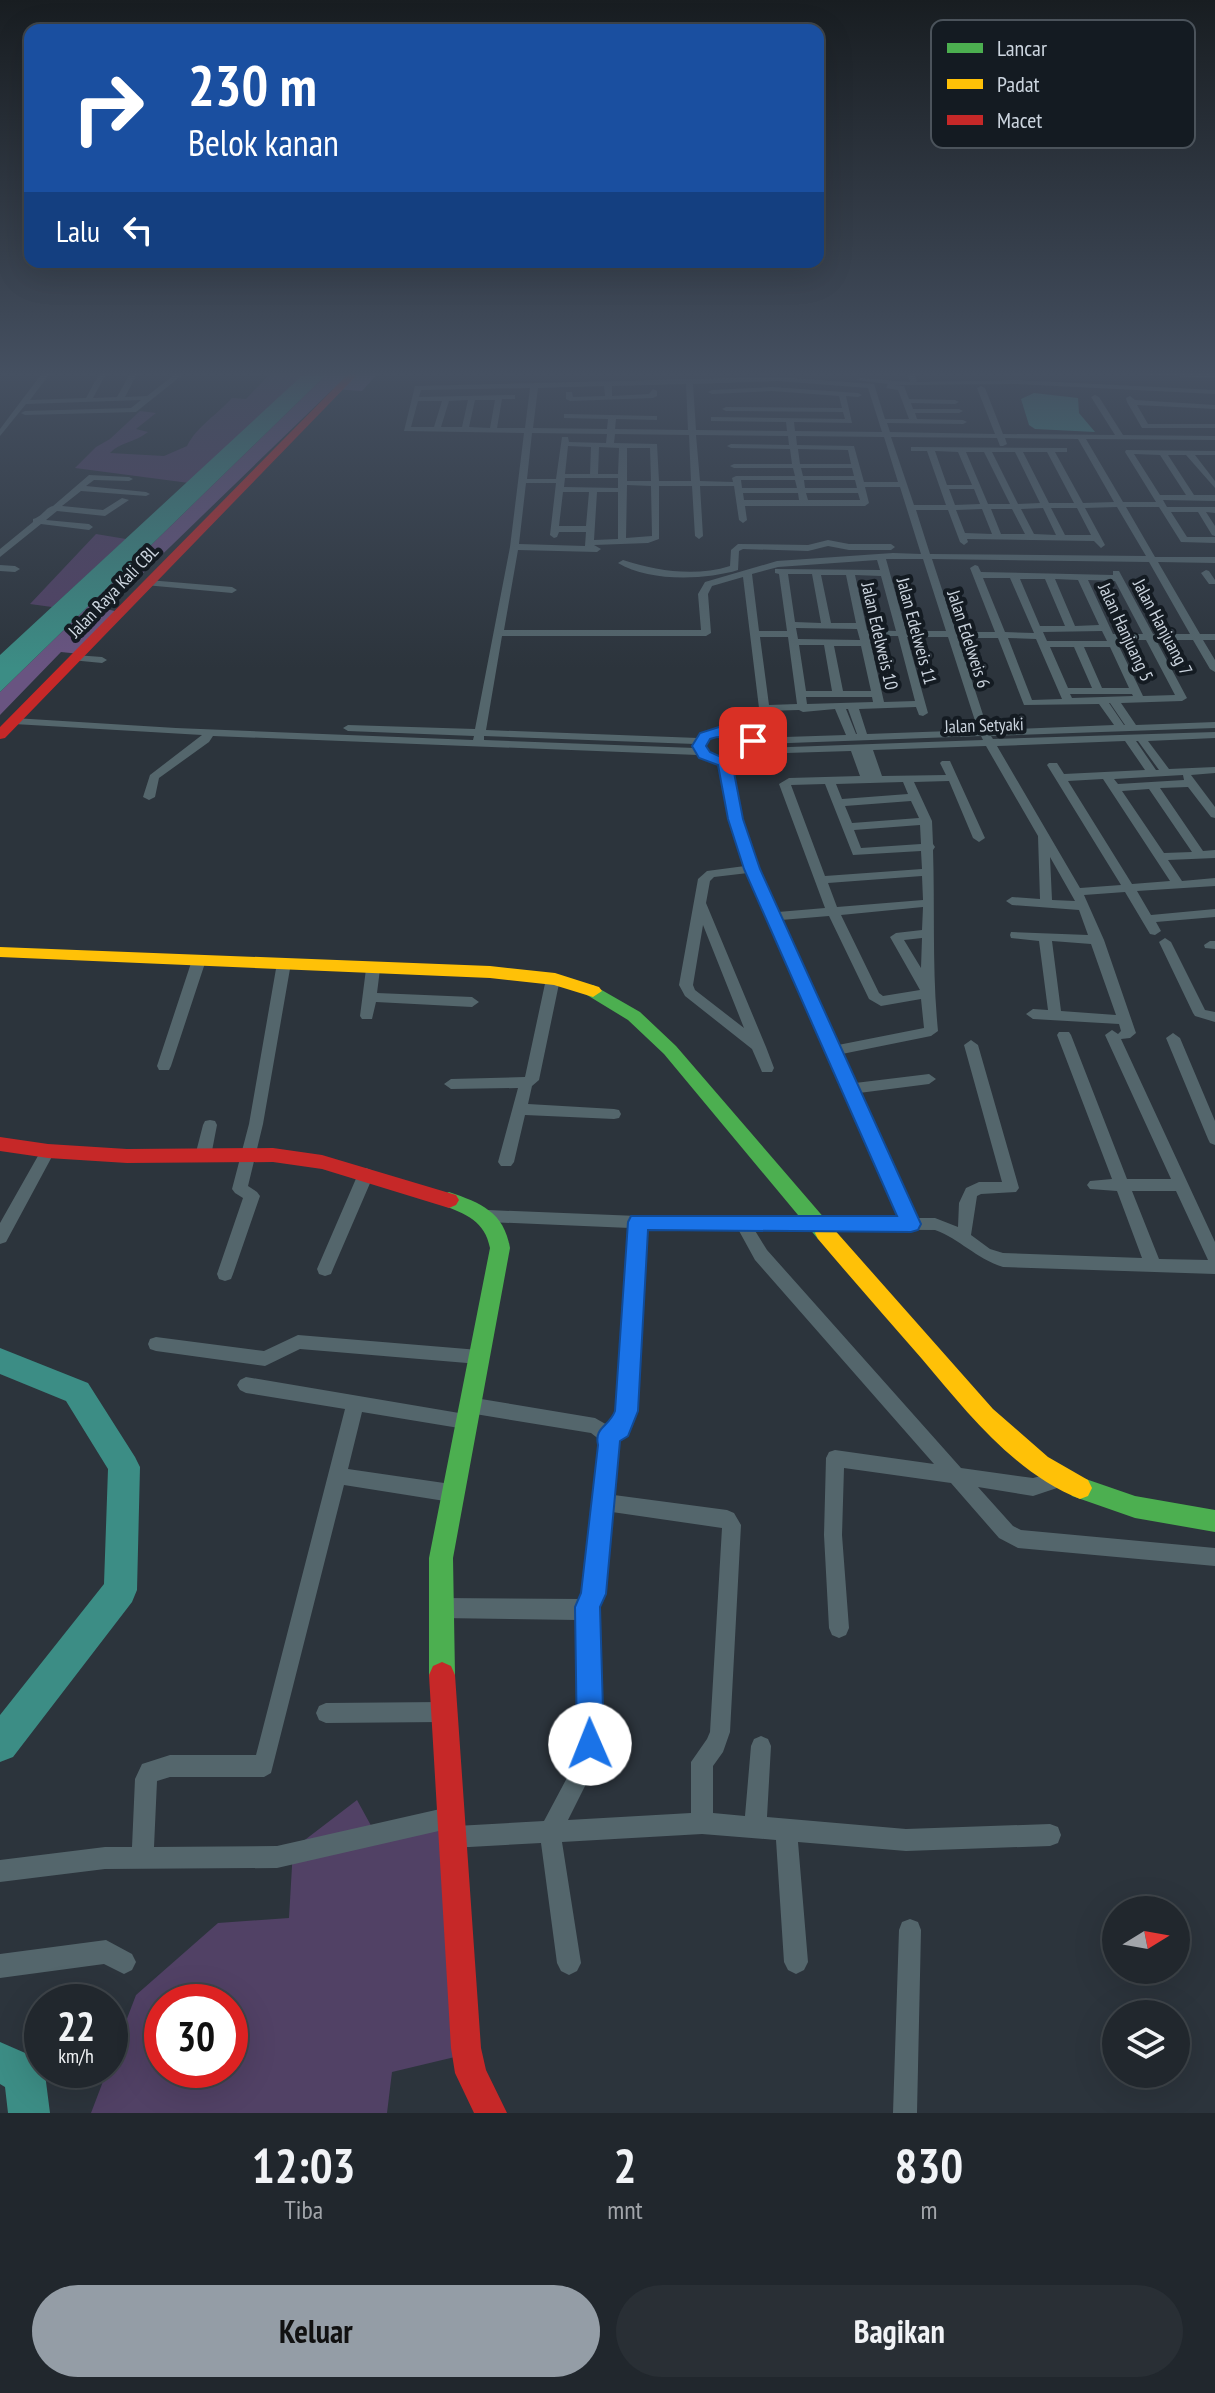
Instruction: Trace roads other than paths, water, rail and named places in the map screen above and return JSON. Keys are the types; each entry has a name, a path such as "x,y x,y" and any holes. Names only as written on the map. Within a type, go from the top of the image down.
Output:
{"street":[{"name":"Jalan Raya Kali CBL","path":"0,735 27,719 75,658 258,471"},
{"path":"478,738 514,547 523,471"},
{"path":"562,471 554,532 589,529"},
{"path":"594,471 594,476"},
{"path":"622,471 622,541"},
{"path":"514,547 589,546 656,537 655,471"},
{"path":"696,471 699,536"},
{"path":"735,471 743,520"},
{"path":"798,471 804,503"},
{"path":"740,503 769,508 804,503 835,506 865,503 857,471"},
{"name":"Jalan Edelweis 6","path":"897,471 986,738 1084,906 1098,940 1121,1030 1180,1185 1215,1259"},
{"path":"938,471 963,539 1062,538 1100,543 1061,471"},
{"path":"970,471 998,537"},
{"path":"997,471 1031,538"},
{"path":"1028,471 1062,538"},
{"path":"1101,471 1215,669"},
{"path":"1141,471 1187,544 1215,540"},
{"path":"1174,471 1192,498"},
{"path":"0,554 36,521 95,476 130,479 115,492"},
{"path":"522,482 561,482 594,476 622,483"},
{"path":"737,484 800,478 902,485"},
{"path":"561,482 593,490 622,483 737,484 802,490 861,484"},
{"path":"944,487 976,487"},
{"path":"77,488 146,494"},
{"path":"589,546 593,490"},
{"path":"1161,503 1215,498"},
{"path":"52,508 105,513 125,500"},
{"path":"909,508 1015,508 1119,502 1161,503 1215,510"},
{"path":"1200,509 1215,533"},
{"path":"36,521 89,527"},
{"path":"1014,537 1031,576"},
{"path":"878,700 840,708 772,710 762,705 755,634 743,571 737,566 735,550 741,546 808,548 828,543 849,547 892,547 924,555 1215,560"},
{"path":"589,546 600,549"},
{"path":"498,633 706,633 703,594 708,584 743,571 796,562 881,557 892,547"},
{"name":"Jalan Edelweis 11","path":"878,700 921,709 881,557"},
{"path":"623,563 649,572 885,573"},
{"path":"0,568 15,569"},
{"path":"783,572 803,709"},
{"path":"816,572 827,626"},
{"path":"1082,578 976,572 1028,703 1069,703 1138,696"},
{"path":"699,573 708,584"},
{"name":"Jalan Edelweis 10","path":"850,573 878,700"},
{"path":"1014,576 1069,703"},
{"name":"Jalan Hanjuang 7","path":"1082,578 1118,576 1182,696 1180,699 1138,696"},
{"path":"1049,577 1071,628"},
{"name":"Jalan Hanjuang 5","path":"1082,578 1138,696"},
{"path":"148,583 232,590"},
{"path":"755,634 793,634 827,626 864,634 1041,636 1078,644 1110,636"},
{"path":"1041,636 1071,628 1110,636 1215,637"},
{"path":"793,634 829,643 864,634"},
{"path":"829,643 838,694"},
{"path":"1078,644 1104,698 1131,733 1158,777 1200,855"},
{"path":"75,658 102,660"},
{"path":"1063,691 1104,698 1138,696"},
{"path":"801,694 838,694 878,700"},
{"path":"853,707 859,742 872,780"},
{"path":"840,708 859,742"},
{"path":"27,719 209,732 478,738"},
{"path":"68,722 700,746 712,733 727,731 742,734 754,746 744,760 725,762 710,759 700,746"},
{"path":"1131,733 1215,725"},
{"path":"149,797 154,777 205,740 209,732"},
{"name":"Jalan Setyaki","path":"754,746 1131,733 1215,735"},
{"path":"725,762 735,819 771,917 911,1224"},
{"path":"946,763 979,838"},
{"path":"1053,765 1151,925 1215,913"},
{"path":"1114,788 1182,771 1215,770"},
{"path":"1182,771 1215,815"},
{"path":"1106,775 1178,884"},
{"path":"1061,778 1106,775 1158,777 1191,783"},
{"path":"927,990 877,1000 832,910 785,784 789,781 954,778"},
{"path":"831,1051 931,1031 927,990 929,847 926,821 907,779"},
{"path":"829,780 857,852 929,847"},
{"path":"838,803 916,797"},
{"path":"847,827 926,821"},
{"path":"1042,835 1046,904"},
{"path":"1159,857 1215,854"},
{"path":"752,869 706,875 686,989 759,1047"},
{"path":"820,880 929,872"},
{"path":"1076,892 1215,882"},
{"path":"1012,901 1084,906"},
{"path":"771,917 929,903"},
{"path":"701,905 767,1068"},
{"path":"927,990 896,937 929,933"},
{"path":"1016,935 1098,940"},
{"path":"1045,936 1055,1015"},
{"path":"1165,942 1200,1013 1215,1017"},
{"path":"0,952 490,972 553,979 588,988 640,1020 675,1055 952,1379 1027,1456 1083,1490 1142,1510 1215,1521"},
{"path":"164,1066 199,960"},
{"path":"225,1274 252,1196 240,1189 256,1124 284,963"},
{"path":"367,1016 373,969"},
{"path":"506,1162 526,1083 534,1075 553,979"},
{"path":"370,997 472,1002"},
{"path":"1033,1014 1055,1015 1121,1030"},
{"path":"1064,1035 1153,1265"},
{"path":"1173,1038 1215,1139"},
{"path":"963,1235 967,1226 964,1207 971,1192 979,1188 1011,1188 971,1045"},
{"path":"849,1089 929,1079"},
{"path":"451,1084 526,1083"},
{"path":"520,1109 614,1114"},
{"path":"203,1156 210,1125"},
{"path":"0,1144 48,1151 127,1156 248,1155 322,1162 488,1216 638,1222 935,1224 963,1235 988,1257 1003,1260 1215,1267"},
{"path":"0,1238 48,1151"},
{"path":"325,1269 366,1174"},
{"path":"1095,1185 1180,1185"},
{"path":"488,1216 499,1232 500,1248 443,1540 440,1608 442,1712 466,2048 471,2073 491,2113"},
{"path":"608,1436 620,1429 627,1411 638,1222"},
{"path":"743,1223 761,1255 1006,1532 1018,1539 1215,1557"},
{"path":"156,1344 268,1360 290,1344 298,1342 479,1357"},
{"path":"246,1385 355,1403 595,1426 608,1436 610,1445 593,1594 587,1607 590,1744 587,1761 550,1832 569,1963"},
{"path":"143,1859 146,1779 150,1772 170,1766 264,1766 355,1403"},
{"path":"839,1628 833,1535 834,1459 842,1457 1033,1487 1051,1482 1055,1475"},
{"path":"337,1476 451,1493"},
{"path":"603,1502 727,1519 732,1525 720,1732 716,1745 702,1762 702,1823"},
{"path":"440,1608 577,1610 587,1607"},
{"path":"326,1713 442,1712"},
{"path":"755,1828 761,1746"},
{"path":"0,1871 105,1858 277,1857 450,1828 550,1832 702,1823 934,1841 1050,1835"},
{"path":"786,1831 796,1962"},
{"path":"905,2113 910,1930"},
{"path":"0,1966 106,1952 124,1962"}],"waterway":[{"path":"0,1361 77,1392 124,1467 120,1590 0,1744"},
{"path":"0,2063 24,2074 29,2113"}]}
